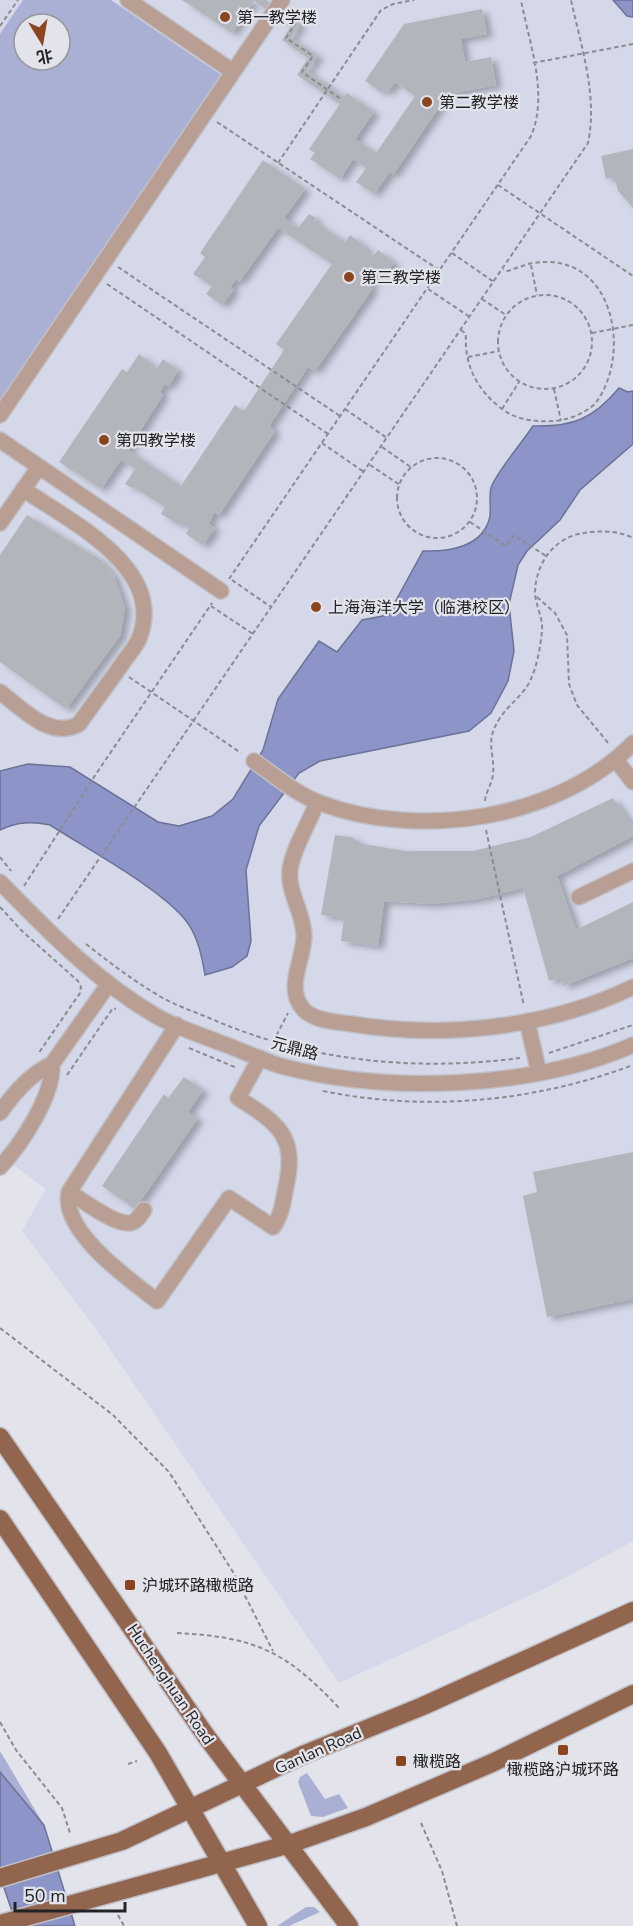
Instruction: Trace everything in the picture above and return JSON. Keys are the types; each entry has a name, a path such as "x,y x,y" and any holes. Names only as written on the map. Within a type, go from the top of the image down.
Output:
{"main road":[{"name":"Huchenghuan Road","path":"0,1437 243,1785 290,1844 349,1926"},
{"path":"0,1519 159,1753 258,1926"},
{"name":"Ganlan Road","path":"0,1878 122,1841 304,1754 423,1706 633,1611"},
{"path":"5,1923 290,1844 366,1816 492,1763 633,1694"}],"street":[{"path":"128,0 232,71"},
{"path":"0,415 278,5"},
{"path":"0,440 225,585"},
{"path":"0,523 6,502 23,489 39,467"},
{"path":"0,692 46,726 56,730 69,730 79,724 138,640 142,617 141,594 130,571 113,551 23,489"},
{"path":"254,761 317,802 341,810 384,818 457,820 495,814 541,801 616,760 633,743"},
{"path":"616,760 633,782"},
{"path":"317,802 293,857 290,873 304,939 295,984 298,1000 312,1016 381,1029 422,1031 470,1029 527,1021 580,1007 633,987"},
{"path":"579,897 633,871"},
{"name":"元鼎路","path":"0,882 108,985 160,1018 280,1065 332,1076 429,1084 539,1073 633,1045"},
{"path":"0,1113 13,1095 41,1069 52,1064 108,985"},
{"path":"527,1021 539,1073"},
{"path":"177,1025 69,1192 69,1211 86,1238 118,1271 157,1301 229,1198 273,1227 280,1218 289,1175 289,1147 282,1131 268,1117 238,1098 260,1058"},
{"path":"0,1167 35,1118 53,1078 52,1064"},
{"path":"69,1192 117,1221 129,1223 137,1220 144,1210"}],"path":[{"path":"0,26 18,0"},
{"path":"278,163 381,10 393,4 414,0"},
{"path":"24,886 96,774 531,136 538,119 538,92 521,0"},
{"path":"58,919 588,143 592,123 591,102 572,0"},
{"path":"278,5 296,24 286,38 312,56 302,72 342,100"},
{"path":"533,63 633,44"},
{"path":"212,119 439,270"},
{"path":"497,185 633,276"},
{"path":"451,253 494,282"},
{"path":"114,264 340,416"},
{"path":"503,270 507,272 531,264 569,265 595,278 601,284"},
{"path":"531,264 537,295"},
{"path":"102,281 328,434"},
{"path":"427,288 470,317"},
{"path":"550,294 566,299 580,309 589,322 591,333 591,357 582,371 570,382 554,389 537,389 519,382 508,372 499,351 500,326 506,315 521,300 537,295 550,294"},
{"path":"482,299 506,315"},
{"path":"591,333 633,325"},
{"path":"624,326 626,335"},
{"path":"461,330 466,334 471,374 486,397 509,414 536,422 561,421 585,413 607,396"},
{"path":"468,357 499,351"},
{"path":"502,409 519,382"},
{"path":"554,389 561,421"},
{"path":"345,409 387,438"},
{"path":"322,443 364,472"},
{"path":"381,446 412,468"},
{"path":"430,459 442,459 455,463 466,471 474,482 477,498 475,511 470,522 458,533 445,538 430,538 417,533 406,524 397,498 399,485 412,468 430,459"},
{"path":"369,465 399,485"},
{"path":"470,522 506,546 514,535 546,556"},
{"path":"616,760 609,743 591,725 577,705 569,684 567,635 555,614 535,596 537,576 546,556 563,538 576,534 608,532 633,538"},
{"path":"225,585 271,607"},
{"path":"211,606 253,634"},
{"path":"117,670 254,761"},
{"path":"0,907 21,931 78,981 81,987 78,997 42,1050 34,1057"},
{"path":"273,1042 280,1026 298,1000"},
{"path":"0,1328 113,1415 169,1472 233,1572 273,1651"},
{"path":"177,1634 246,1641 273,1651 310,1677 339,1708"},
{"path":"0,1722 16,1750 62,1808 70,1833"},
{"path":"128,1764 136,1761"},
{"path":"421,1823 441,1871 457,1926"},
{"path":"117,1915 124,1926"}],"shaded area":[{"name":"上海海洋大学（临港校区）","path":"0,0 633,0 633,1541 548,1587 339,1683 99,1333 22,1231 46,1189 0,1155"},
{"path":"23,0 111,0 221,75 0,403 0,34 12,16 12,72 72,72 72,12 15,12"},
{"path":"613,0 633,0 633,17 627,16"},
{"path":"619,388 628,392 633,391 633,444 580,490 560,520 527,551 518,565 509,604 514,651 508,681 491,713 469,731 320,761 299,773 259,826 246,870 251,941 247,956 232,967 205,975 194,934 175,909 142,883 50,825 24,823 0,830 0,771 28,764 70,767 158,822 179,826 212,816 233,799 263,750 278,699 319,641 337,652 362,620 388,615 423,551 454,549 464,546 481,535 490,516 491,488 533,426 560,425 581,419 600,407"},
{"path":"0,1751 44,1825 0,1772"},
{"path":"0,1772 44,1825 75,1926 17,1926 0,1876"},
{"path":"307,1773 325,1799 339,1794 348,1808 323,1817 311,1816 298,1782 300,1777"},
{"path":"306,1907 314,1907 320,1912 289,1926 277,1926"}],"building":[{"name":"第二教学楼","path":"182,0 266,0 301,24 291,38 318,56 307,71 344,97 347,93 374,112 355,139 376,153 415,96 395,82 388,92 384,89 381,92 365,81 404,24 482,9 487,34 461,39 465,62 491,57 496,85 448,94 393,175 390,172 374,194 356,182 366,168 353,159 340,179 310,159 315,153 309,149 340,104 297,75 308,58 282,40 291,26 254,1 232,33"},
{"path":"633,149 633,208 618,191 614,177 606,179 601,156"},
{"path":"263,160 305,189 284,218 298,228 309,214 316,218 314,221 345,242 350,235 367,248 365,251 373,256 378,250 394,262 383,280 377,276 368,285 373,288 315,371 308,367 269,426 275,431 219,515 214,512 209,524 215,528 203,545 186,534 189,528 181,522 180,525 161,514 165,507 134,487 125,484 135,469 121,460 101,489 59,462 122,369 127,372 139,354 157,368 163,359 178,370 169,386 165,384 160,392 163,395 128,450 181,486 235,405 244,411 284,350 276,344 332,264 278,228 239,282 236,279 230,287 234,290 222,305 206,294 212,286 193,274 205,257 200,253"},
{"path":"27,515 101,560 114,576 125,608 120,636 66,709 0,662 0,555"},
{"path":"613,798 633,826 633,836 557,876 576,930 633,902 633,958 601,971 563,986 561,978 549,981 523,888 478,899 432,904 384,901 378,946 341,941 344,918 321,915 335,835 351,837 362,844 406,851 473,851 531,837"},
{"path":"184,1077 203,1090 188,1112 198,1118 135,1209 102,1186 164,1094 168,1098"},
{"path":"633,1152 633,1299 547,1317 523,1196 537,1192 533,1172"}],"place":[{"name":"第一教学楼","path":"225,17"},
{"name":"第二教学楼","path":"427,102"},
{"name":"第三教学楼","path":"349,277"},
{"name":"第四教学楼","path":"104,440"},
{"name":"上海海洋大学（临港校区）","path":"316,607"},
{"name":"沪城环路橄榄路","path":"130,1585"},
{"name":"橄榄路沪城环路","path":"563,1750"},
{"name":"橄榄路","path":"401,1761"}]}
